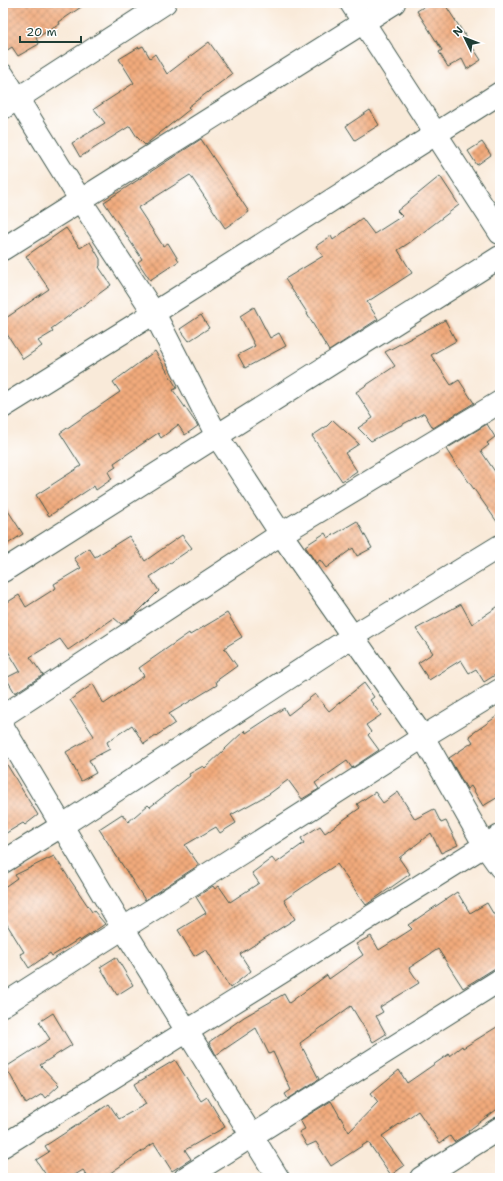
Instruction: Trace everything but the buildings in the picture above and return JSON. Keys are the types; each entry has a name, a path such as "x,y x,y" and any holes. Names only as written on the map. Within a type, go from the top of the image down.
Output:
{"street":[{"path":"10,104 165,3"},
{"path":"351,3 500,233"},
{"path":"3,249 394,3"},
{"path":"3,75 10,104 81,201 154,313 217,436 281,534 423,737 493,841 500,867"},
{"path":"3,407 500,93"},
{"path":"3,571 500,257"},
{"path":"3,716 281,534 500,402"},
{"path":"3,862 63,825 353,636 500,546"},
{"path":"3,1005 423,737 500,690"},
{"path":"3,727 63,825 123,928 278,1178"},
{"path":"3,1146 493,841"},
{"path":"185,1178 500,980"},
{"path":"421,1178 500,1128"}]}
